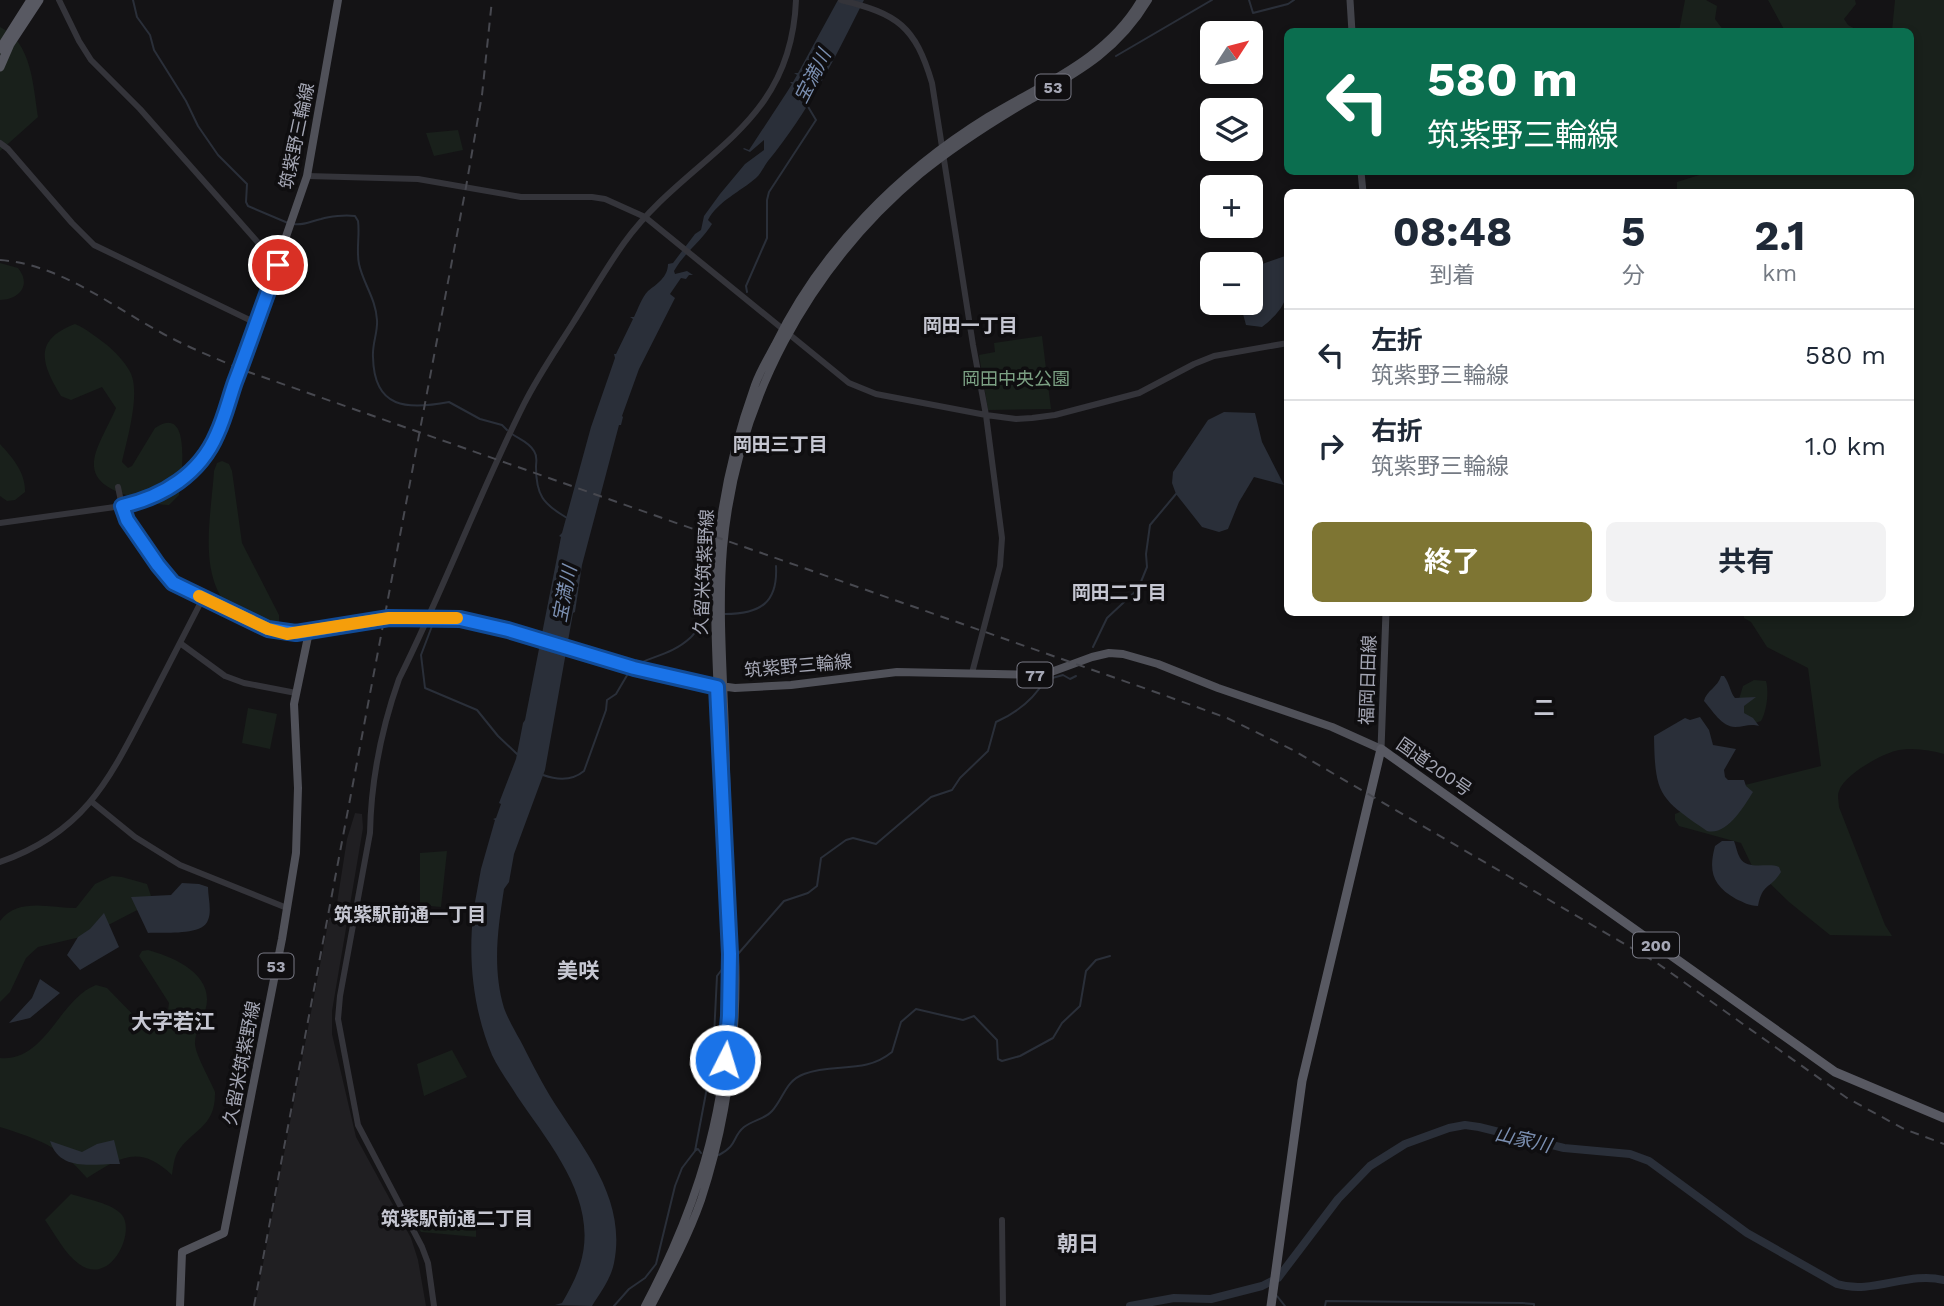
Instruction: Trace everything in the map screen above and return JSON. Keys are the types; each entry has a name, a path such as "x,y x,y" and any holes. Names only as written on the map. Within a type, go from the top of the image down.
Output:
{"highway":[{"path":"0,49 32,0"},
{"path":"0,67 16,34 40,0"},
{"name":"国道200号","path":"1271,1306 1301,1081 1381,749 1835,1072 1944,1118"}],"main road":[{"name":"筑紫野三輪線","path":"338,0 307,176 217,436 203,460 176,484 159,495 122,506 127,520 165,574 183,589 268,629 287,634 382,618 428,617 474,621 674,679 720,687 791,685 897,672 1043,675 1092,657 1109,653 1123,654 1158,664 1218,688 1332,727 1381,749"},
{"name":"久留米筑紫野線","path":"645,1306 674,1250 694,1200 712,1136 723,1076 729,1016 730,954 718,618 723,547 735,455 785,332 851,241 942,152 989,117 1083,62 1103,47 1121,29 1141,0"},
{"name":"久留米筑紫野線","path":"942,152 1087,67 1125,33 1148,0"},
{"path":"1350,0 1352,28"},
{"name":"福岡日田線","path":"1381,749 1386,616"},
{"name":"久留米筑紫野線","path":"180,1306 182,1252 224,1233 287,908 298,828 294,704 309,632"},
{"name":"久留米筑紫野線","path":"651,1306 700,1202 728,1087 736,989 720,687"}],"street":[{"path":"59,0 91,60 150,119 278,265"},
{"path":"434,1306 428,1264 422,1247 358,1125 338,1019 370,833 370,807 388,709 524,402 617,253 645,217 741,130 761,106 785,60 796,0"},
{"path":"841,0 881,10 893,17 912,37 922,54 932,83 1000,518 1002,554 972,673"},
{"path":"0,143 94,244 256,323"},
{"path":"307,176 438,180 521,197 605,199 645,217 849,383 876,394 986,415 1016,419 1066,412 1139,393 1205,359 1284,344"},
{"path":"0,523 122,506 118,487"},
{"path":"0,862 50,838 92,802 116,766 203,598"},
{"path":"180,643 225,676 244,683 296,693"},
{"path":"92,802 135,837 180,865 287,908"},
{"path":"1002,1220 1003,1306"}],"shaded area":[{"path":"355,813 362,814 363,828 332,1011 332,1034 356,1137 411,1238 426,1306 255,1306 329,918 335,916 347,839"}],"green space":[{"path":"1685,0 1706,0 1717,6 1715,19 1722,28 1680,28"},
{"path":"1768,0 1855,0 1856,4 1844,19 1854,28 1783,28"},
{"path":"1895,0 1944,0 1944,754 1907,749 1895,751 1863,766 1842,785 1838,793 1839,807 1885,925 1892,936 1830,935 1789,902 1752,866 1741,843 1679,826 1675,814 1741,786 1821,766 1808,668 1767,647 1744,616 1914,616 1914,189 1677,189 1677,182 1699,175 1914,175 1914,28 1892,28"},
{"path":"0,27 11,34 25,54 38,117 0,151"},
{"path":"458,130 463,150 434,156 426,133"},
{"path":"0,263 18,268 24,280 18,294 0,300"},
{"path":"75,324 107,345 122,360 133,379 134,402 122,462 128,468 132,466 155,428 167,423 175,425 180,434 182,460 179,495 169,505 152,503 109,488 94,470 98,447 116,408 102,387 71,400 61,396 46,364 45,354 52,338 61,330"},
{"name":"岡田中央公園","path":"1042,336 1051,409 988,410 979,355 995,352 994,343"},
{"path":"0,444 21,472 25,485 25,492 15,500 7,501 0,496"},
{"path":"222,461 229,464 232,471 242,543 279,615 279,622 269,631 257,629 236,615 222,599 214,581 210,560 210,516 214,471 217,463"},
{"path":"1754,680 1766,681 1767,690 1763,717 1755,723 1736,709 1743,686"},
{"path":"248,708 277,714 270,749 242,743"},
{"path":"447,851 441,907 420,905 420,853"},
{"path":"112,876 147,884 152,899 143,907 89,935 38,947 26,958 10,992 0,1002 0,921 7,914 25,906 76,908 95,884"},
{"path":"148,950 186,966 195,973 206,990 207,1005 197,1031 195,1047 215,1092 214,1104 207,1121 177,1153 172,1175 150,1159 130,1157 110,1164 87,1178 67,1158 48,1145 0,1127 0,1058 16,1057 29,1050 83,992 96,985 107,988 146,1028 162,1026 169,1003 139,956 142,951"},
{"path":"452,1050 467,1077 424,1096 417,1064"},
{"path":"71,1194 112,1207 122,1215 126,1233 123,1244 110,1263 101,1269 90,1269 74,1260 45,1220"},
{"path":"410,1211 476,1217 476,1237 421,1232"}],"water":[{"name":"宝満川","path":"838,0 864,0 809,104 758,176 712,213 708,220 712,224 674,271 675,274 687,271 693,275 686,279 681,278 670,294 675,298 639,369 619,425 582,565 545,770 514,854 509,882 504,889 497,963 504,1008 546,1089 599,1175 614,1217 616,1239 613,1269 592,1306 555,1305 562,1303 580,1265 584,1241 583,1218 578,1196 557,1154 492,1055 474,987 471,951 473,915 470,913 473,913 481,869 495,820 493,819 496,818 516,759 561,537 559,536 591,427 615,358 614,354 633,319 630,317 634,317 646,294 661,280 668,264 673,263 701,230 704,216 745,164 764,150 764,140 750,152 743,149 749,150 787,92 792,84 790,82 793,82 797,75 794,73 798,73"},
{"path":"1284,256 1284,303 1262,327 1246,325 1243,315 1263,315 1263,264"},
{"path":"1224,412 1255,413 1262,442 1284,485 1254,477 1239,502 1228,529 1219,532 1202,527 1176,494 1172,483 1173,472 1208,420"},
{"path":"1721,676 1726,679 1735,698 1756,697 1744,706 1744,713 1753,718 1759,726 1730,726 1704,701"},
{"path":"1700,717 1709,730 1713,745 1736,749 1724,770 1725,777 1728,780 1744,780 1753,792 1728,825 1714,831 1707,831 1669,802 1656,771 1654,736 1685,718 1690,720"},
{"path":"1722,841 1734,841 1740,858 1748,864 1779,867 1781,872 1765,889 1758,906 1736,899 1717,883 1712,863 1715,846"},
{"path":"182,883 208,887 210,912 205,925 191,931 148,933 131,897 171,895"},
{"path":"104,913 119,947 80,970 67,955 78,937 90,929"},
{"path":"40,979 60,993 30,1018 9,1023 32,998"},
{"path":"114,1140 120,1164 89,1165 70,1162 55,1151 50,1141 82,1152 97,1144"}],"waterway":[{"path":"133,0 137,17 150,35 154,50 186,101 198,126 218,155 247,184 248,206 288,223"},
{"path":"1116,56 1212,0"},
{"path":"1249,0 1253,13 1294,0"},
{"name":"宝満川","path":"747,292 746,286 767,238 769,192 816,120 807,105"},
{"path":"293,224 342,216 355,216 358,221 359,264 377,320 373,352 375,374 379,387 386,396 407,405 449,402 480,419 502,425 507,430"},
{"path":"512,434 529,445 535,453 537,485 542,498 567,518"},
{"path":"1093,647 1107,618 1138,589 1147,567 1150,525 1176,494"},
{"path":"725,614 748,612 764,604 774,589 776,566"},
{"path":"635,665 677,647 713,615"},
{"path":"432,626 421,655 425,688 477,710 517,754"},
{"path":"543,775 564,779 584,771 606,710 607,700 616,694 629,672"},
{"path":"738,954 784,901 808,893 817,886 821,858 853,838 876,844 931,797 952,790 960,778 988,751 996,722 1024,705 1045,680 1063,675 1070,679 1076,676"},
{"path":"719,1155 729,1148 744,1127 772,1111 789,1085 798,1077 826,1069 860,1066 892,1052 901,1022 916,1009 963,1020 974,1016 997,1040 998,1059 1002,1061 1020,1056 1053,1038 1062,1023 1080,1006 1086,971 1096,960 1110,956"},
{"path":"614,1306 629,1289 645,1278 656,1264 675,1186 682,1168 695,1151 713,1056 717,976 726,964"},
{"name":"山家川","path":"1130,1306 1174,1298 1211,1299 1262,1286 1278,1278 1338,1199 1370,1166 1405,1144 1465,1125 1564,1148 1630,1154 1649,1161 1747,1233 1837,1284 1864,1287 1917,1278 1944,1280"},
{"path":"696,1150 701,1153"},
{"path":"1277,1296 1285,1306"},
{"path":"1325,1306 1326,1301 1522,1303 1534,1306"}],"railway":[{"path":"254,1306 466,187 482,95 492,0"},
{"path":"0,260 22,263 63,277 170,337 243,370 1227,718 1293,750 1657,963 1847,1098 1904,1129 1944,1144"}],"slow traffic":[{"path":"199,596 268,629 287,634 389,618 457,618"}],"district":[{"name":"岡田一丁目","path":"970,325"},
{"name":"岡田三丁目","path":"780,444"},
{"name":"岡田二丁目","path":"1119,592"},
{"name":"二","path":"1544,708"},
{"name":"筑紫駅前通一丁目","path":"410,914"},
{"name":"美咲","path":"578,971"},
{"name":"大字若江","path":"173,1022"},
{"name":"筑紫駅前通二丁目","path":"457,1218"},
{"name":"朝日","path":"1078,1244"}],"route":[{"path":"278,265 217,436 203,460 159,495 122,506 127,520 173,583 268,629 287,634 389,618 460,619 508,630 634,668 717,687 730,954 725,1060"}]}
